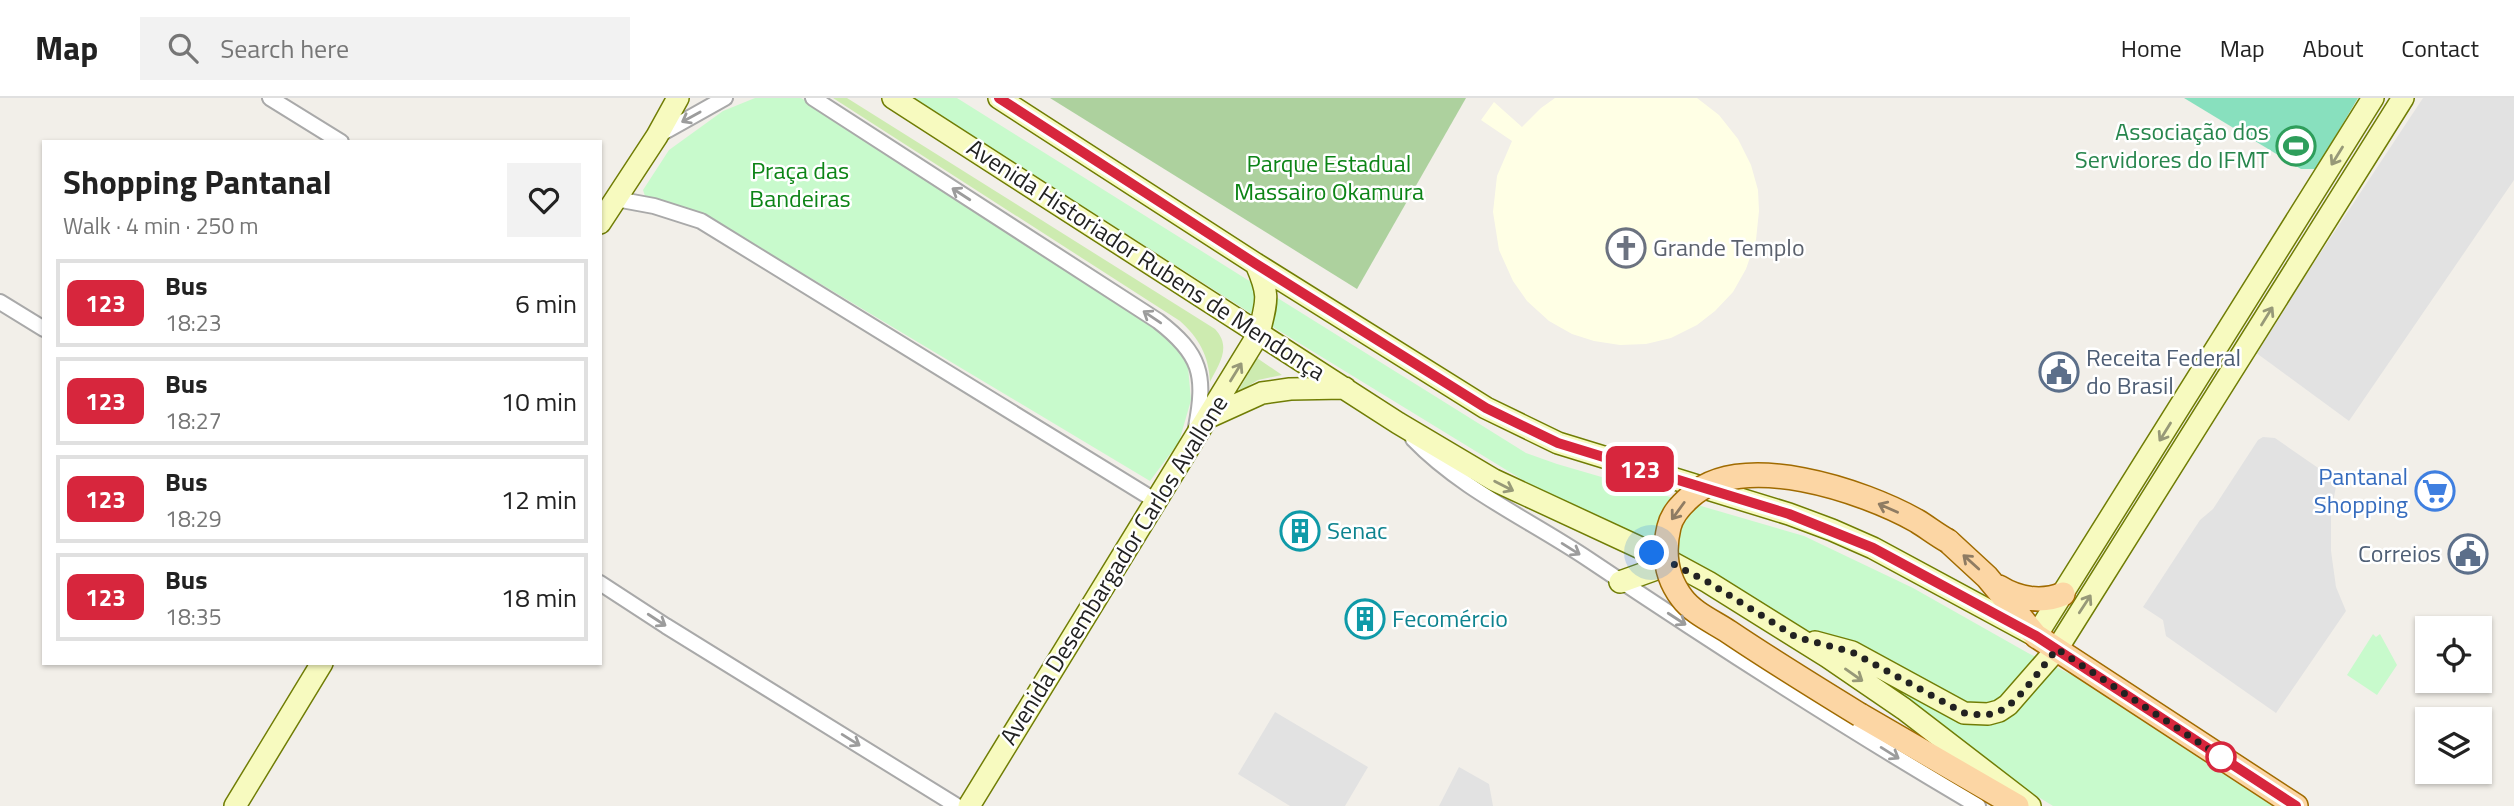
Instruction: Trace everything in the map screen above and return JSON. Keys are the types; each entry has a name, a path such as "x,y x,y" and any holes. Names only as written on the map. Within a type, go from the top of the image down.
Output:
{"main road":[{"path":"602,220 657,136 678,98"},
{"name":"Avenida Historiador Rubens de Mendonça","path":"893,98 1398,423 1494,480 1708,582 1904,709 2030,806"},
{"path":"999,98 1486,408 1558,443 1777,510 1873,548 2036,636 2296,806"},
{"path":"2036,636 2373,98"},
{"path":"1796,637 1852,652 1964,713 1980,715 1999,711 2008,705 2057,649 2403,98"},
{"name":"Avenida Desembargador Carlos Avallone","path":"969,806 1259,333 1268,298 1266,286 1256,264"},
{"path":"1207,418 1262,393 1290,389 1345,388"},
{"path":"2017,806 1860,715 1697,612 1683,599 1672,580 1665,544 1670,522 1678,508 1698,489 1715,481 1752,474 1788,477 1840,490 1916,520 1948,541 1993,584 2036,636"},
{"path":"1620,582 1673,563"},
{"path":"1993,584 2006,592 2025,598 2053,598 2063,594"},
{"path":"235,806 321,665"},
{"path":"1860,715 1988,806"}],"street":[{"path":"270,98 338,140"},
{"path":"657,136 725,98"},
{"path":"813,98 1182,339 1191,352 1200,385 1200,405 1194,439"},
{"path":"616,199 654,206 701,221 1156,501"},
{"path":"0,302 42,328"},
{"name":"Avenida Historiador Rubens de Mendonça","path":"1398,423 1436,463 1789,691 1978,806"},
{"path":"602,584 957,806"}],"shaded area":[{"name":"Grande Templo","path":"1555,98 1697,98 1719,115 1738,139 1751,165 1758,190 1756,240 1746,269 1733,292 1697,325 1671,338 1646,344 1620,345 1594,341 1572,334 1549,321 1527,301 1513,281 1499,250 1493,212 1497,176 1512,141 1481,120 1494,102 1522,127"},
{"path":"2423,98 2514,98 2514,180 2349,421 2255,352"},
{"path":"2263,437 2275,438 2337,481 2331,513 2331,551 2336,587 2346,611 2276,713 2166,636 2163,620 2143,607 2200,520 2213,509 2258,440"},
{"path":"1275,712 1368,767 1345,806 1290,806 1238,774"},
{"path":"1459,767 1489,784 1493,806 1439,806"}],"green space":[{"name":"Praça das Bandeiras","path":"755,98 801,98 1178,344 1188,367 1191,400 1179,442 1150,481 707,216 645,196 643,190 669,150 723,111"},
{"path":"833,98 847,98 1215,329 1223,342 1223,349 1210,382 1208,364 1202,348 1180,321"},
{"path":"913,98 957,98 1251,282 1256,294 1252,314"},
{"name":"Parque Estadual Massairo Okamura","path":"1050,98 1466,98 1357,289"},
{"name":"Associação dos Servidores do IFMT","path":"2184,98 2358,98 2316,169 2301,169"},
{"path":"1276,297 1526,453 1804,536 1913,588 2028,653 2084,681 2278,806 2053,806 2027,790 1885,685 1562,504 1268,324"},
{"path":"1257,358 1282,375 1258,380 1237,393"},
{"path":"2373,634 2376,637 2380,634 2397,665 2377,695 2347,675"}],"bus line":[{"name":"123","path":"999,98 1486,408 1558,443 1789,514 1873,548 2036,636 2296,806"}],"place":[{"name":"Associação dos Servidores do IFMT","path":"2296,146"},
{"name":"Grande Templo","path":"1626,248"},
{"name":"Receita Federal do Brasil","path":"2059,372"},
{"name":"Pantanal Shopping","path":"2435,491"},
{"name":"Senac","path":"1300,531"},
{"name":"Correios","path":"2468,554"},
{"name":"Fecomércio","path":"1365,619"}],"route":[{"path":"1652,553 1708,582 1796,637 1852,652 1964,713 1988,714 2008,705 2057,649 2221,757"}]}
